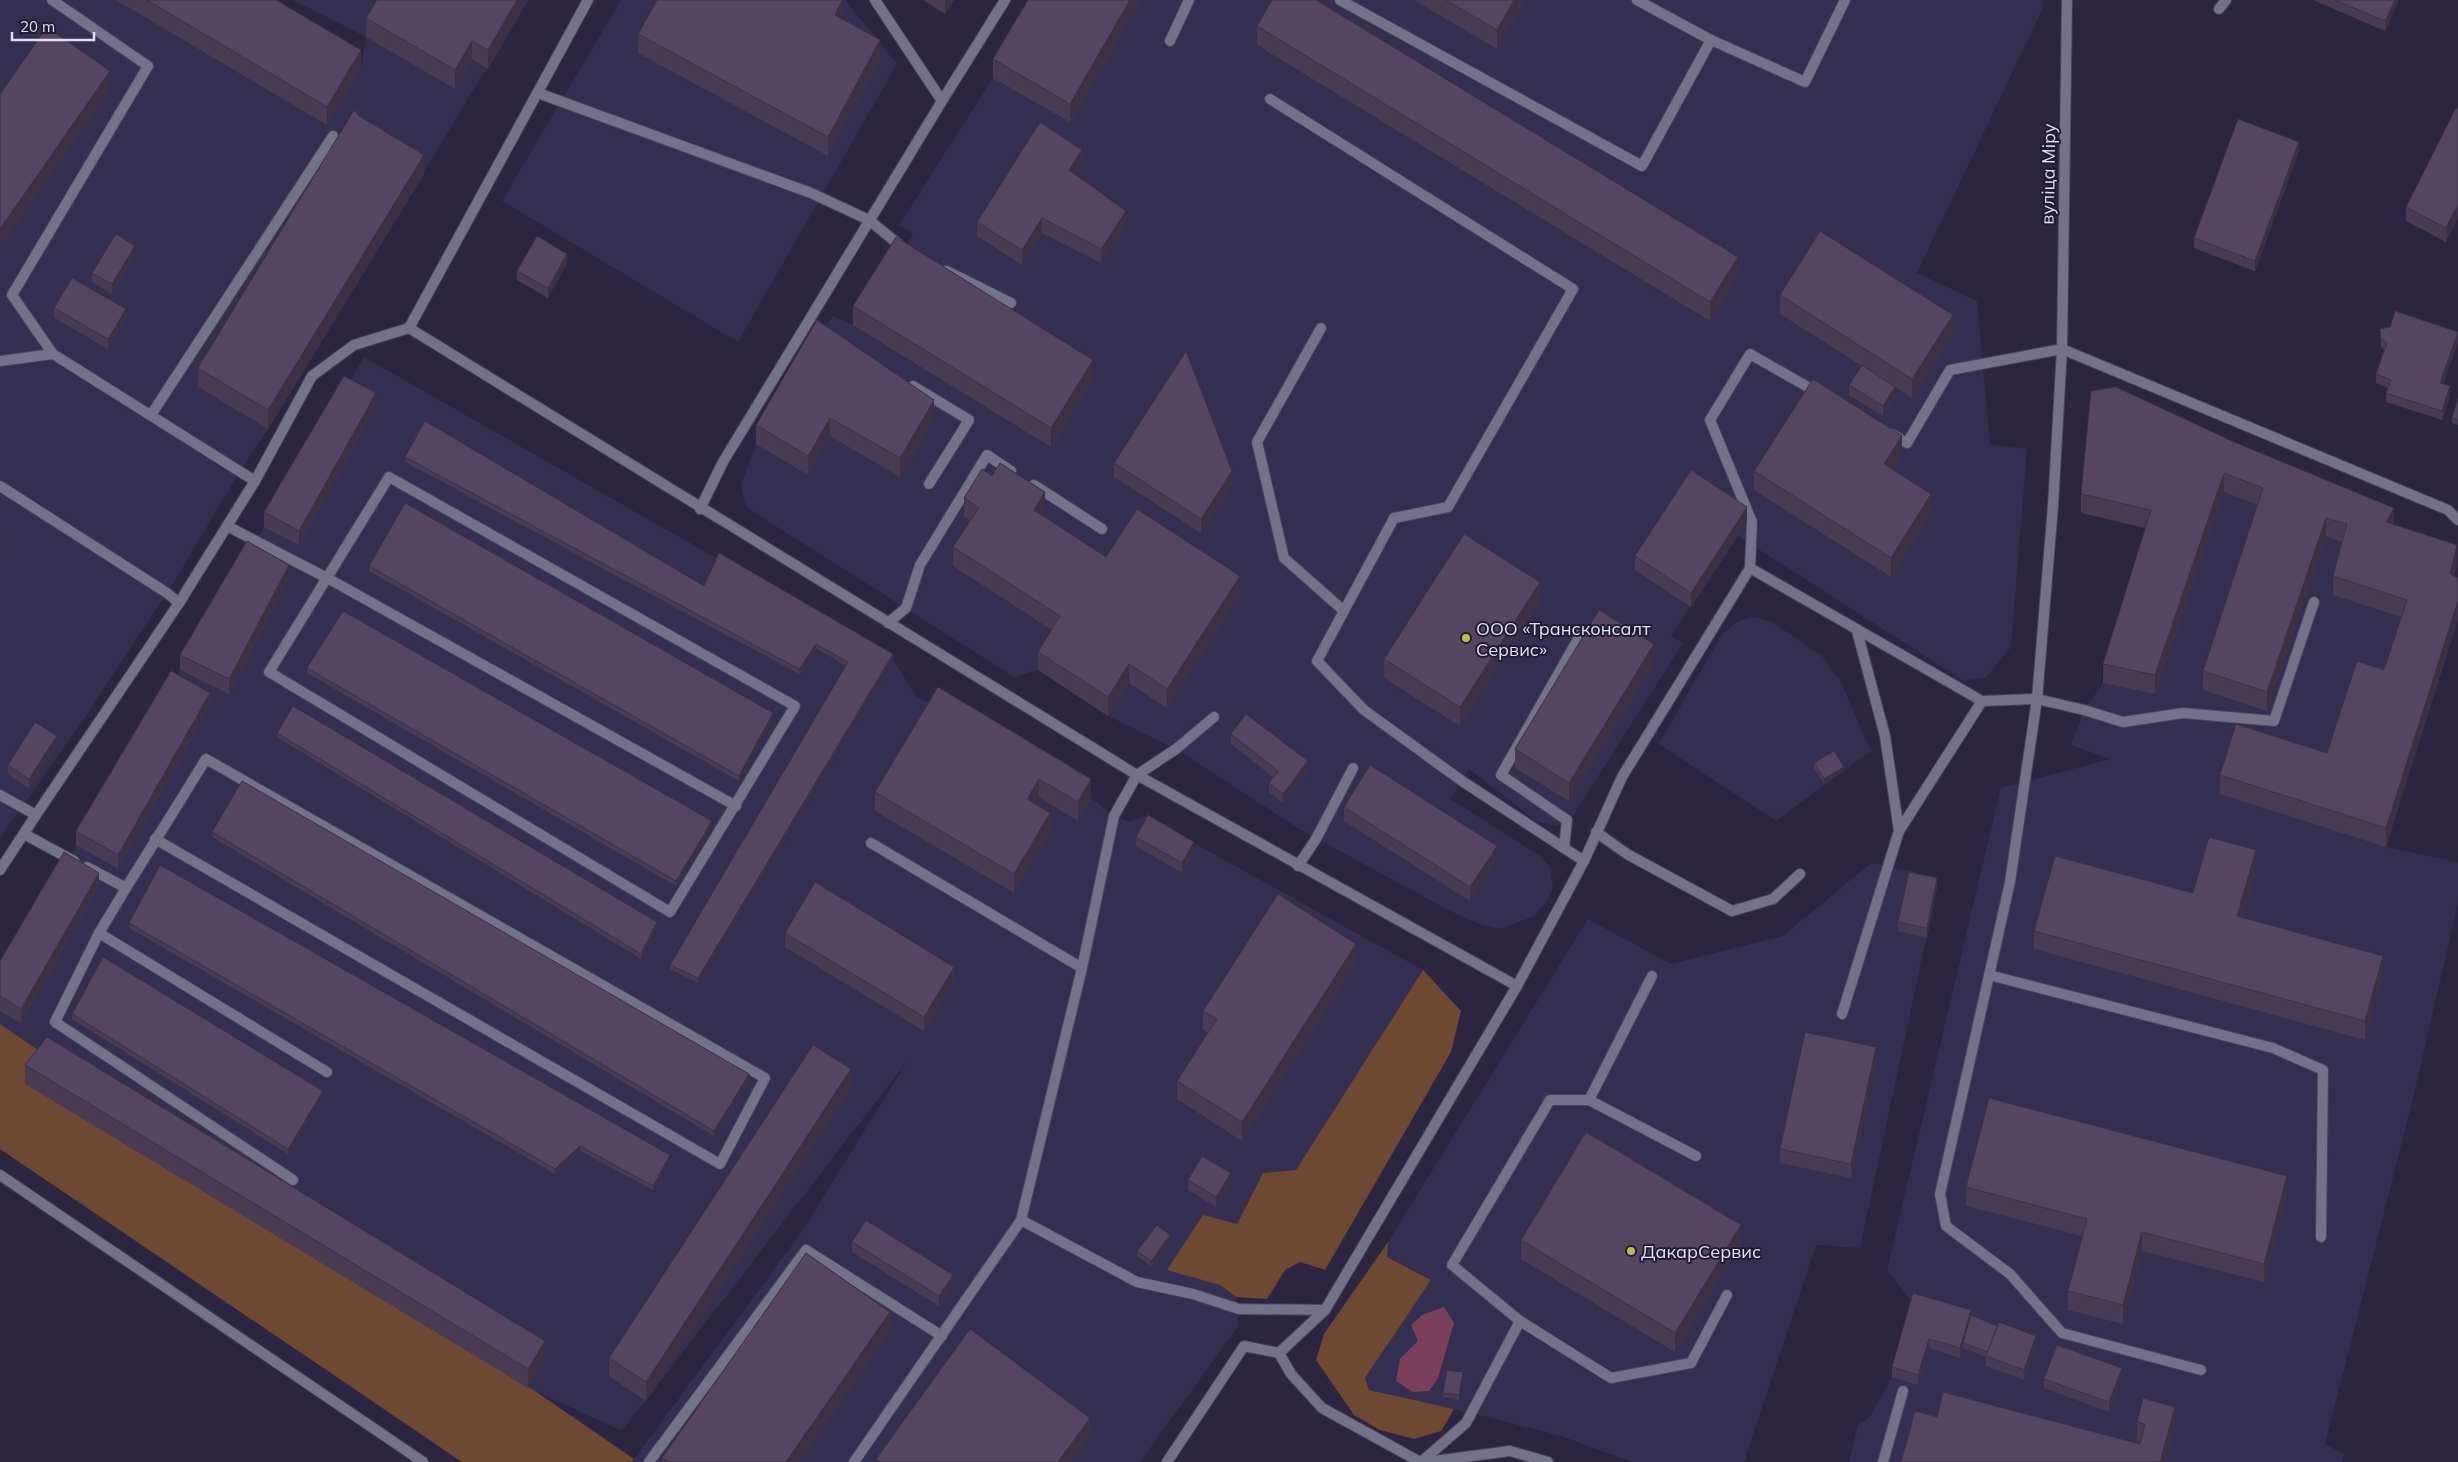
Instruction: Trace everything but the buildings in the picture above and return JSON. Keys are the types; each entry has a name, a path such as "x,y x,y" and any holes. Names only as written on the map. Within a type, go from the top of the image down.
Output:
{"street":[{"path":"52,0 148,66 12,296 54,354 255,481"},
{"path":"0,870 179,603 255,481 312,376 354,345 409,328 588,0"},
{"path":"875,0 942,101"},
{"path":"700,509 723,462 811,325 869,220 1005,0"},
{"path":"1170,41 1190,0"},
{"path":"1340,0 1642,166 1710,40"},
{"path":"1637,0 1710,40 1805,82 1845,0"},
{"name":"вуліца Міру","path":"2067,0 2062,350 2053,506 2037,699 2010,882 1940,1194 1946,1226 2010,1274 2062,1333 2201,1370"},
{"path":"2220,9 2226,0"},
{"path":"538,93 811,193 869,220 904,249 913,254"},
{"path":"1270,99 1573,289 1448,507 1394,518 1316,661 1364,710 1462,781 1584,861"},
{"path":"151,415 333,136"},
{"path":"940,267 1011,303"},
{"path":"409,328 700,509 1136,775 1518,986"},
{"path":"1321,328 1257,442 1284,558 1344,611"},
{"path":"1882,429 1907,443 1950,370 2062,350 2448,510 2458,520"},
{"path":"0,361 54,354"},
{"path":"1279,1353 1325,1310 1518,986 1584,861 1622,777 1750,568 1752,522 1710,420 1750,354 1833,401"},
{"path":"904,381 969,420 929,484"},
{"path":"888,623 906,608 920,565 987,455 1102,529"},
{"path":"389,477 795,706 670,912 269,672 329,579 389,477"},
{"path":"0,486 167,593 179,603"},
{"path":"227,526 329,579 736,806"},
{"path":"1750,568 1982,701 2037,699 2123,722 2183,714 2274,721 2314,602"},
{"path":"1857,631 1885,736 1899,831"},
{"path":"1564,848 1566,820 1501,775 1582,632"},
{"path":"1842,1014 1899,831 1982,701"},
{"path":"854,1462 1021,1220 1082,968 1114,816 1136,775 1176,749 1214,717"},
{"path":"154,839 720,1164 765,1078 206,758 154,839 99,933 55,1022 293,1180"},
{"path":"1298,866 1316,839 1353,768"},
{"path":"0,796 36,815"},
{"path":"1596,832 1627,854 1732,911 1772,899 1800,874"},
{"path":"24,834 126,888"},
{"path":"871,843 1082,968"},
{"path":"99,933 327,1072"},
{"path":"1989,975 2273,1048 2323,1070 2321,1237"},
{"path":"1589,1100 1652,976"},
{"path":"1696,1156 1589,1100 1550,1100 1452,1265 1520,1322 1611,1378 1691,1363 1727,1295"},
{"path":"0,1175 423,1462"},
{"path":"1021,1220 1137,1282 1193,1294 1239,1309 1325,1310"},
{"path":"649,1462 806,1250 942,1336"},
{"path":"1167,1462 1244,1346 1279,1353 1291,1374 1322,1408 1420,1462 1466,1423 1520,1322"},
{"path":"1883,1462 1903,1391"},
{"path":"1426,1462 1510,1451 1548,1462"}],"shaded area":[{"path":"0,0 245,0 361,69 366,37 293,0 528,0 174,582 77,729 0,838"},
{"path":"621,0 845,0 897,64 738,342 502,201"},
{"path":"1038,0 2043,0 2043,8 1917,273 1977,301 1990,445 2027,449 2011,647 1986,677 1964,681 1738,536 1671,636 1683,643 1572,817 1557,826 1536,821 1469,769 1450,799 1539,855 1550,867 1553,887 1548,899 1535,916 1500,929 1482,925 1452,912 1301,830 1176,749 1108,716 1038,670 1014,677 746,507 741,485 756,444 817,339 833,316 853,325 904,249 913,234 899,225 993,78"},
{"path":"364,357 893,659 917,698 938,706 1091,798 1114,816 1130,822 1145,816 1423,970 1296,1170 1263,1173 1237,1224 1214,1281 1236,1297 1239,1309 1237,1328 1140,1462 632,1462 803,1230 906,1063 622,1431 528,1388 0,1083 0,975"},
{"path":"2091,410 2387,541 2457,564 2450,593 2458,596 2458,620 2386,847 2458,862 2458,903 2412,1103 2325,1444 2344,1454 2342,1462 1849,1462 1858,1424 1869,1418 1892,1377 1913,1303 1887,1270 2001,787 2110,759 2071,745 2084,710 2103,683 2151,529 2081,513"},
{"path":"1752,617 1771,621 1822,656 1840,680 1871,751 1776,821 1659,744 1722,634 1739,621"},
{"path":"1871,863 1916,872 1915,882 1937,888 1860,1248 1816,1245 1744,1462 1632,1462 1561,1436 1369,1390 1365,1378 1431,1280 1386,1256 1388,1242 1588,919 1671,964 1783,936"},
{"path":"1423,970 1461,1011 1451,1052 1325,1270 1300,1262 1285,1270 1267,1299 1236,1297 1220,1285 1167,1270 1203,1215 1237,1224 1263,1173 1296,1170"},
{"path":"0,1024 634,1459 632,1462 462,1462 0,1149"},
{"path":"1388,1242 1387,1257 1431,1280 1365,1378 1369,1390 1454,1409 1441,1431 1414,1439 1380,1430 1354,1415 1316,1360 1324,1334"},
{"path":"1444,1307 1454,1323 1438,1378 1429,1391 1413,1392 1396,1381 1400,1359 1418,1341 1411,1325 1422,1315"}],"place":[{"name":"ООО «Трансконсалт Сервис»","path":"1466,638"},
{"name":"ДакарСервис","path":"1631,1251"}]}
